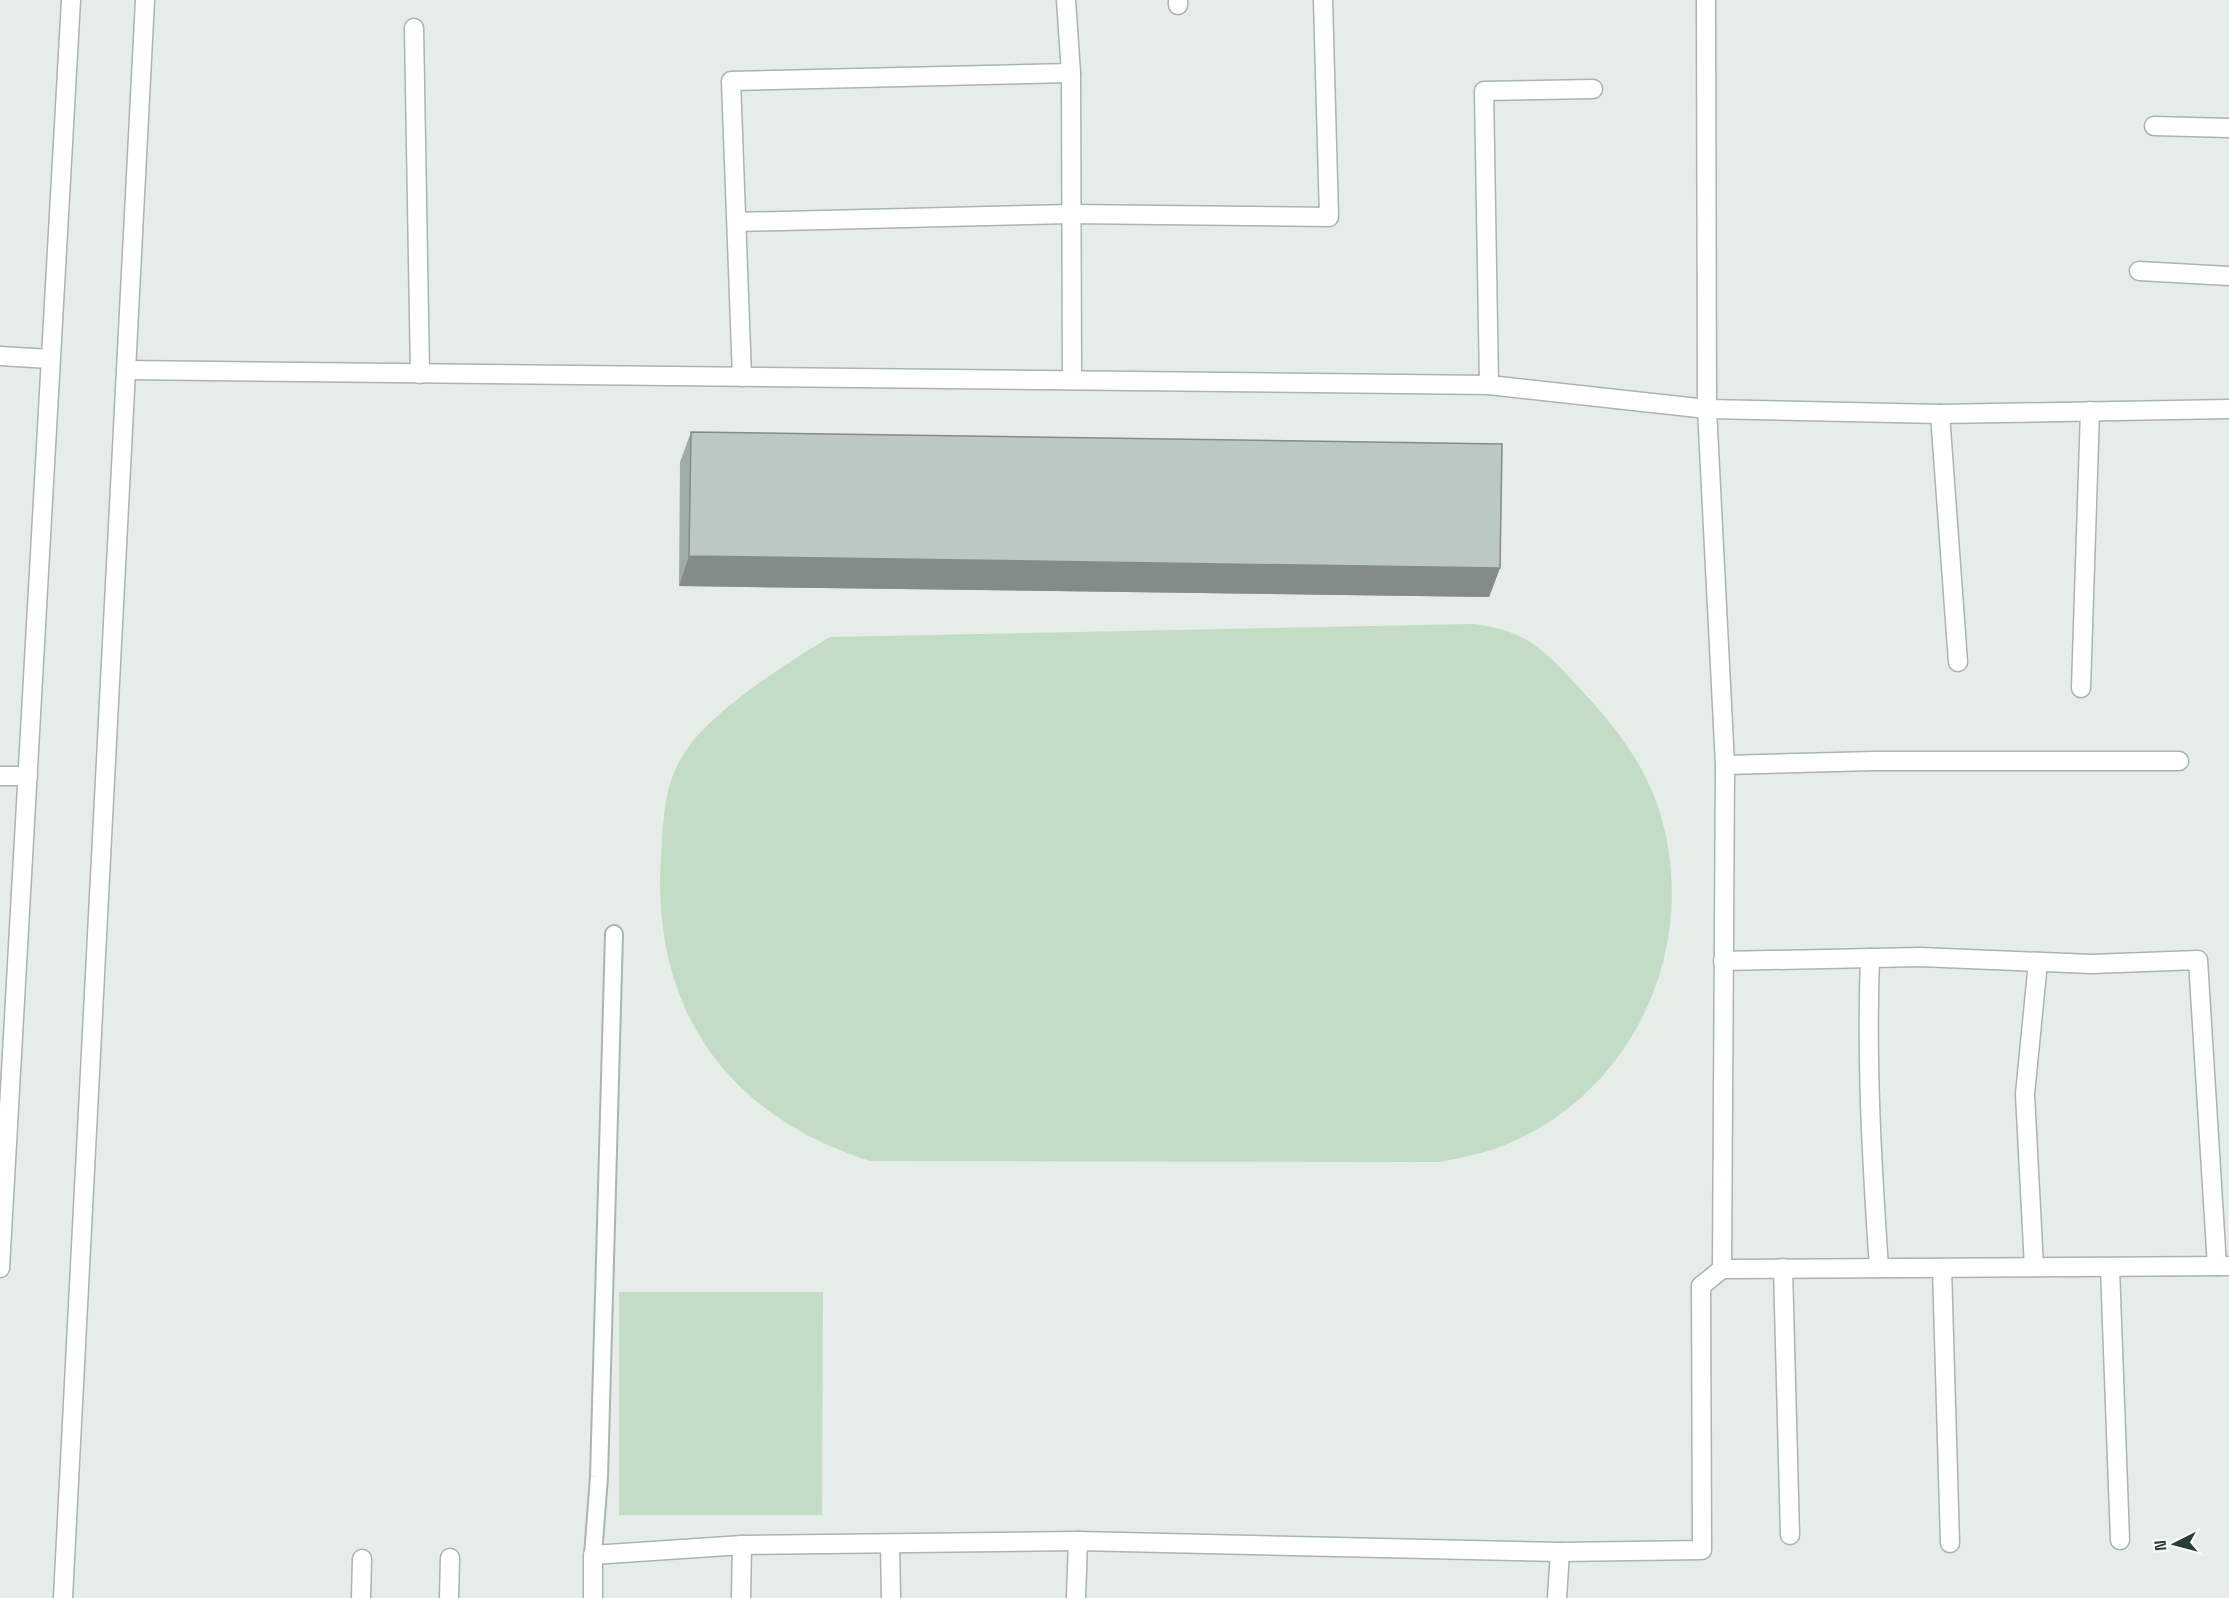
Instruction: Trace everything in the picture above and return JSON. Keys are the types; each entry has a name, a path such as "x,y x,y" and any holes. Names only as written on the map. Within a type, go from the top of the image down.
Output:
{"street":[{"path":"0,1268 71,0"},
{"path":"63,1598 145,0"},
{"path":"1066,0 1071,73 1072,381"},
{"path":"736,222 1071,214 1329,217 1323,0"},
{"path":"1706,0 1707,409 1725,765 1722,1269"},
{"path":"414,28 420,374"},
{"path":"742,377 731,81 1071,73"},
{"path":"1489,385 1484,91 1593,90"},
{"path":"2154,126 2229,128"},
{"path":"2139,271 2229,276"},
{"path":"0,356 50,359"},
{"path":"126,370 1489,385 1707,409 1940,414 2229,409"},
{"path":"2081,688 2090,411"},
{"path":"1940,414 1958,662"},
{"path":"1725,765 1874,761 2179,761"},
{"path":"0,776 28,776"},
{"path":"593,1598 593,1555 742,1545 1078,1541 1560,1552 1702,1550 1701,1286 1722,1269 2223,1266 2198,960 2092,964 1920,957 1723,961"},
{"path":"1870,958 1867,1018 1870,1125 1879,1268"},
{"path":"2034,1268 2025,1094 2038,962"},
{"path":"1783,1268 1791,1535"},
{"path":"1942,1268 1950,1543"},
{"path":"2110,1268 2120,1540"},
{"path":"1076,1598 1078,1541"},
{"path":"741,1598 742,1545"},
{"path":"890,1545 891,1598"},
{"path":"1557,1598 1560,1552"},
{"path":"449,1598 450,1558"},
{"path":"362,1559 362,1598"}],"lane":[{"path":"593,1555 599,1465 614,934"}],"green space":[{"path":"1473,624 1509,632 1536,646 1559,667 1609,722 1632,754 1651,788 1663,824 1671,872 1671,920 1662,966 1646,1010 1623,1050 1593,1087 1556,1117 1514,1141 1487,1151 1440,1162 870,1161 819,1141 775,1115 738,1084 707,1048 685,1007 669,961 661,911 663,828 672,777 685,752 697,736 731,704 830,637"},
{"path":"619,1292 823,1292 822,1515 619,1515"}],"building":[{"path":"691,432 1502,444 1500,568 689,556"}]}
